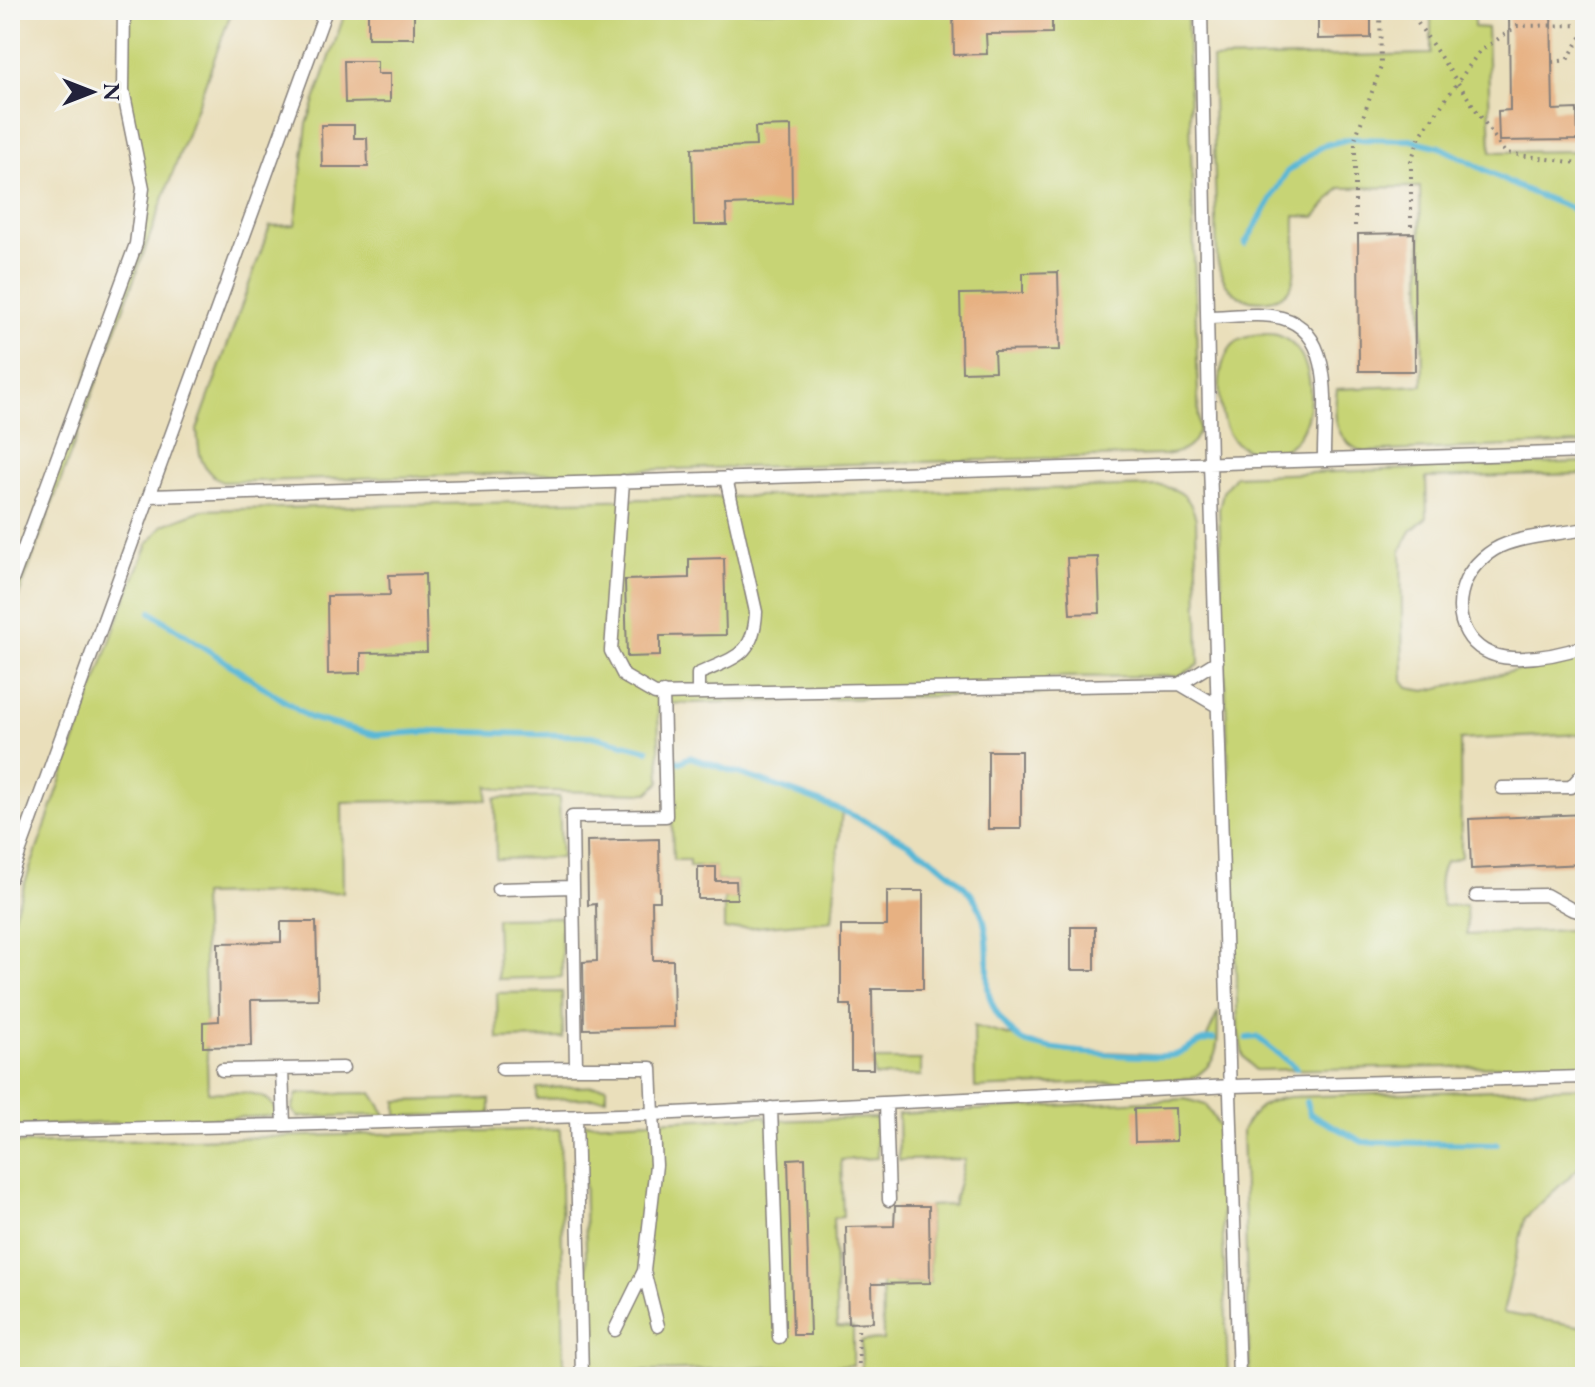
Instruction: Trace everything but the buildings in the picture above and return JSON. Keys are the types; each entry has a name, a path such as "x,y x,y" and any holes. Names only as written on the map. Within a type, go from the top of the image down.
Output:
{"lane":[{"path":"10,586 136,244 143,188 123,90 124,10"},
{"path":"10,878 326,10"},
{"path":"1201,10 1210,463 1239,1377"},
{"path":"1207,317 1278,317 1298,324 1312,336 1320,356 1323,383 1324,460"},
{"path":"150,496 1585,452"},
{"path":"698,693 698,674 745,653 755,633 756,612 726,478"},
{"path":"623,481 611,651 624,676 655,694 1180,684 1217,661"},
{"path":"1585,529 1505,544 1473,566 1458,598 1458,620 1477,645 1509,658 1563,654 1585,646"},
{"path":"1180,684 1219,707"},
{"path":"576,1068 572,817 666,816 663,693"},
{"path":"1502,788 1571,787 1585,771"},
{"path":"498,889 573,887"},
{"path":"1476,896 1546,895 1585,913"},
{"path":"222,1070 343,1068"},
{"path":"502,1069 651,1068 656,1165 644,1271 615,1330"},
{"path":"282,1069 284,1125"},
{"path":"10,1131 653,1114 1232,1086 1585,1077"},
{"path":"886,1103 889,1200"},
{"path":"771,1108 779,1337"},
{"path":"576,1116 582,1377"},
{"path":"644,1271 658,1326"}],"path":[{"path":"1355,226 1355,139 1381,67 1380,10"},
{"path":"1409,10 1505,153 1585,164"},
{"path":"1411,226 1411,161 1420,136 1479,52 1517,26 1585,28 1567,60 1552,62"},
{"path":"701,1377 859,1376 858,1322"}],"green space":[{"path":"124,10 232,10 10,620 10,586 136,244 143,187 123,90"},
{"path":"346,10 1187,10 1197,436 1187,448 1164,455 222,482 205,466 197,430 270,226 295,225 307,124"},
{"path":"1431,10 1474,10 1474,27 1487,28 1491,152 1585,151 1585,443 1363,452 1353,447 1341,434 1335,409 1337,389 1423,385 1420,187 1340,188 1315,217 1295,216 1293,280 1280,296 1264,301 1247,299 1233,292 1224,281 1217,259 1212,59 1431,54"},
{"path":"1253,335 1277,335 1294,346 1305,363 1310,385 1309,407 1303,428 1292,444 1276,453 1255,452 1237,444 1225,426 1222,414 1220,387 1224,361 1236,342"},
{"path":"1585,462 1585,474 1426,478 1427,517 1411,531 1401,550 1403,680 1409,688 1425,691 1585,655 1585,734 1460,740 1461,857 1445,862 1440,894 1443,906 1466,905 1467,935 1585,929 1585,1065 1255,1070 1243,1055 1238,1031 1219,509 1223,492 1235,476"},
{"path":"1161,486 1184,496 1196,519 1199,665 1179,676 1047,677 1047,693 658,704 660,782 648,793 502,790 488,786 487,800 342,802 343,892 202,895 208,1092 255,1094 270,1102 277,1110 275,1116 10,1127 10,926 123,605 148,544 163,525 202,510"},
{"path":"690,757 842,810 832,920 724,930 724,899 737,898 736,881 716,881 715,867 689,867 689,860 673,860 670,759 680,762"},
{"path":"559,797 561,858 496,859 495,798"},
{"path":"561,917 562,977 498,979 496,918"},
{"path":"562,992 563,1038 498,1039 497,993"},
{"path":"1218,1012 1216,1051 1209,1065 1191,1079 975,1088 974,1026 1061,1050 1174,1055 1206,1039"},
{"path":"873,1060 921,1060 921,1076 874,1076"},
{"path":"606,1086 606,1098 537,1099 537,1088"},
{"path":"1585,1087 1585,1162 1525,1218 1503,1313 1585,1327 1585,1377 1250,1377 1242,1131 1261,1107 1273,1100 1289,1097"},
{"path":"372,1093 386,1115 298,1117 292,1110 297,1094"},
{"path":"490,1099 490,1114 397,1116 397,1101"},
{"path":"1185,1099 1206,1105 1219,1126 1228,1377 862,1377 861,1341 883,1340 882,1273 894,1284 930,1283 929,1206 953,1205 965,1159 899,1160 898,1114"},
{"path":"766,1116 767,1121 876,1118 877,1158 841,1160 843,1217 833,1218 837,1327 853,1328 853,1365 589,1373 583,1124"},
{"path":"560,1129 564,1370 534,1371 533,1377 10,1377 10,1144"}],"waterway":[{"path":"1245,244 1287,172 1322,146 1348,139 1411,140 1440,147 1518,187 1585,214"},
{"path":"151,612 310,718 375,735 438,731 592,736 648,750"},
{"path":"670,759 680,762 690,757 840,810 914,847 945,869 978,904 988,951 989,994 1005,1025 1023,1041 1074,1051 1161,1056 1174,1055 1213,1039"},
{"path":"1247,1038 1257,1037 1296,1068"},
{"path":"1306,1102 1310,1114 1363,1142 1497,1144"}]}
